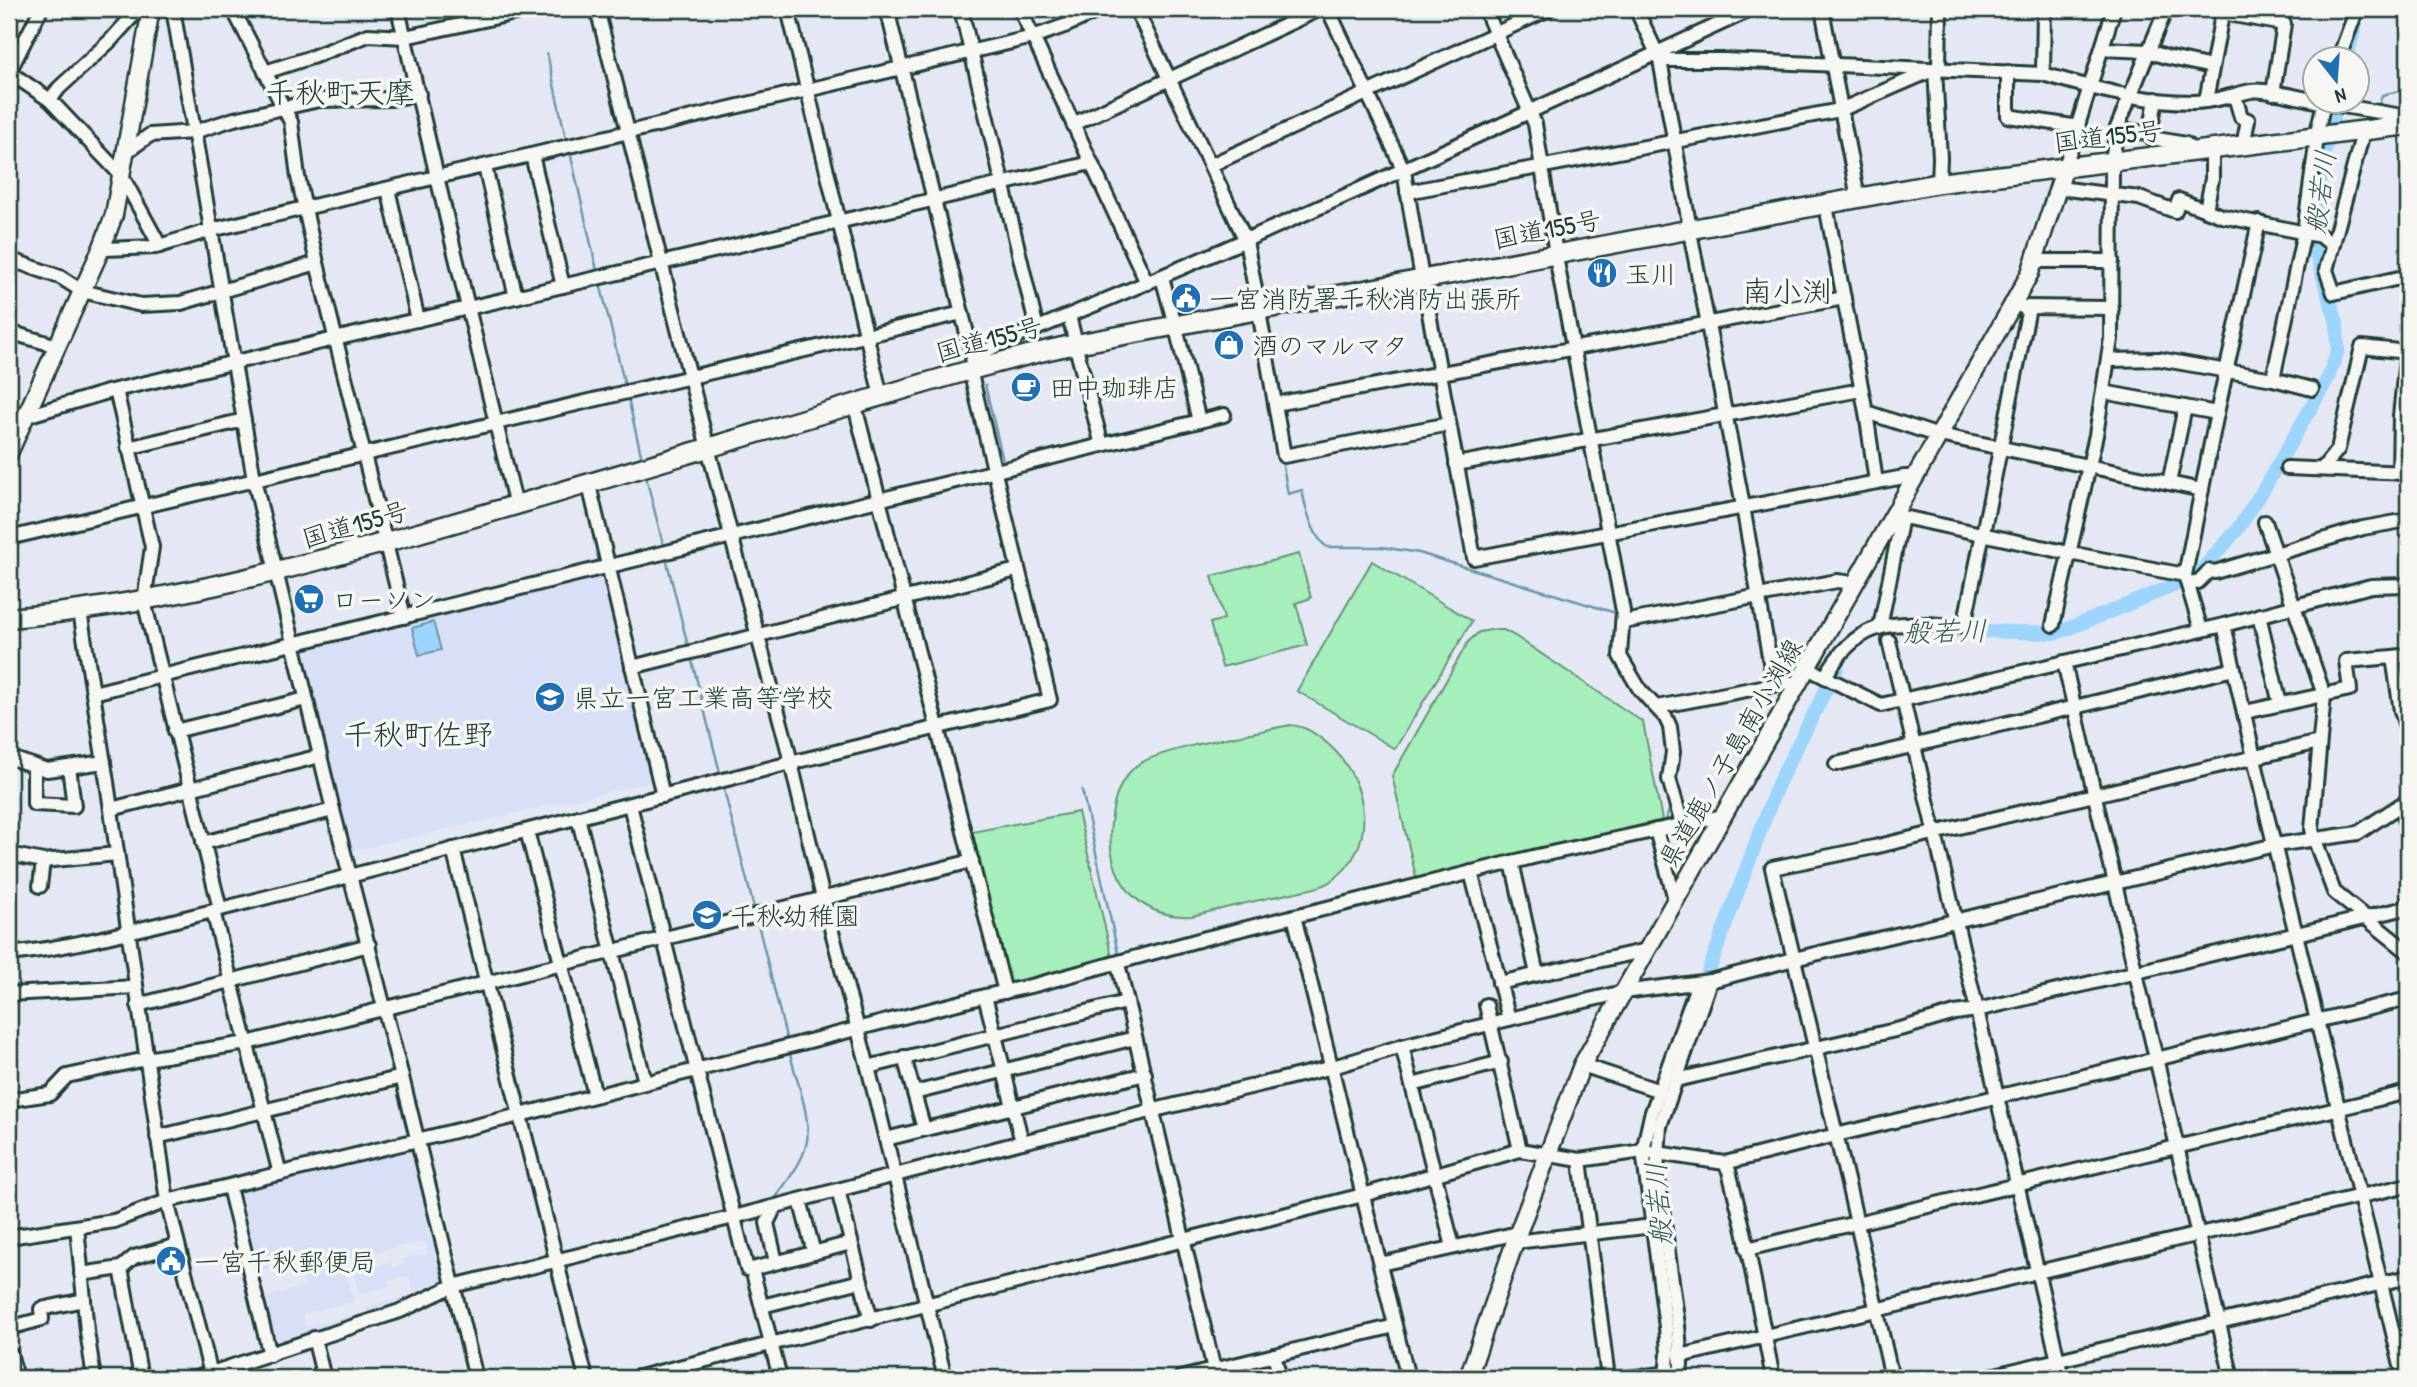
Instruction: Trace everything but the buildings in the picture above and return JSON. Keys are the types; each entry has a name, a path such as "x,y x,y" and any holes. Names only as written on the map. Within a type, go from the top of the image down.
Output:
{"highway":[{"name":"国道155号","path":"2112,166 2212,158 2408,125"},
{"name":"国道155号","path":"9,618 144,601 277,573 589,485 971,368 1691,233 1940,191 2062,177 2192,152 2408,134"},
{"name":"国道155号","path":"1691,233 1939,183 2062,177"},
{"name":"国道155号","path":"708,448 733,446 856,410 971,368"}],"main road":[{"path":"9,453 16,420 57,346 114,215 150,9"},
{"name":"県道鹿ノ子島南小渕線","path":"1468,1378 1516,1237 1582,1065 1855,583 1898,516 2012,306 2033,261 2062,177"},
{"path":"9,1355 15,1378"}],"street":[{"path":"41,9 9,72 50,100 122,176 160,246"},
{"path":"50,100 139,9"},
{"path":"173,9 254,479 333,810 476,1378"},
{"path":"233,9 291,121 298,177 317,263 404,617"},
{"path":"398,9 516,506"},
{"path":"265,72 368,35 405,37 534,9"},
{"path":"597,9 708,448 759,635 945,1378"},
{"path":"788,9 881,396"},
{"path":"9,954 32,952 128,932 790,763 1050,700 993,471 962,313 887,9"},
{"path":"961,9 1037,329"},
{"path":"1020,9 1147,283"},
{"path":"102,247 160,246 211,230 1033,37 1102,9"},
{"path":"1136,9 1212,165 1246,242 1284,456 1449,424"},
{"path":"1073,124 1320,9"},
{"path":"1328,9 1404,171 1474,558 1607,531 1876,482 1917,477"},
{"path":"1485,9 1535,124 1556,258 1624,622 1620,656 1640,690 1657,707 1671,727 1673,751 1669,779 1682,824"},
{"path":"1212,165 1549,9"},
{"path":"1636,9 1658,56 1774,685"},
{"path":"971,368 1001,343 1246,242 1658,56 1752,9"},
{"path":"1822,9 1858,198"},
{"path":"1939,183 1937,69 1940,9"},
{"path":"2043,74 2044,9"},
{"path":"2114,9 2104,49 2062,177 2080,189 2111,196 2139,198 2175,211 2179,200 2222,216 2309,233 2332,245"},
{"path":"2053,625 2108,360 2112,309 2112,166 2117,128 2166,9"},
{"path":"2343,46 2357,9"},
{"path":"2206,101 2222,11 2284,24 2273,93"},
{"path":"2104,49 2148,51 2212,67"},
{"path":"1658,56 2043,74 2091,88 2156,99 2206,101 2253,90 2302,98"},
{"path":"1407,192 1840,110 1937,69"},
{"path":"2008,72 2008,116 2079,127"},
{"path":"126,152 150,135 194,132 234,119 319,100 391,99 419,94"},
{"path":"2235,96 2241,117 2248,120 2242,146"},
{"path":"2150,134 2156,99"},
{"path":"2372,111 2408,117"},
{"path":"2273,379 2309,233 2324,140 2324,116"},
{"path":"2117,128 2186,144 2192,152"},
{"path":"2361,140 2326,270 2334,293 2408,276"},
{"path":"532,155 563,286"},
{"path":"2206,210 2212,178 2212,158"},
{"path":"16,420 116,390 1091,163"},
{"path":"485,167 516,296"},
{"path":"388,190 418,320"},
{"path":"1827,211 1866,412 1876,482"},
{"path":"2201,630 2187,580 2217,413 2259,222"},
{"path":"9,259 60,277 82,291 141,305 181,303 317,263"},
{"path":"2033,261 2112,261"},
{"path":"1162,277 1199,422"},
{"path":"1275,404 1844,299"},
{"path":"2012,306 2112,309"},
{"path":"1829,679 1847,645 1855,638 1880,627 1897,624 1964,626 2029,308"},
{"path":"9,538 962,313"},
{"path":"1069,316 1102,445"},
{"path":"9,332 57,346"},
{"path":"2287,467 2322,469 2403,473 2408,346 2362,347 2338,449 2322,469"},
{"path":"2108,360 2158,359 2273,379 2312,389"},
{"path":"116,390 152,547 144,601 203,843 232,981 281,1174"},
{"path":"1456,464 1861,390"},
{"path":"2103,392 2217,413"},
{"path":"2169,483 2185,407"},
{"path":"856,410 1005,992"},
{"path":"1866,412 1941,435 2202,490"},
{"path":"93,693 1224,415"},
{"path":"128,448 244,421"},
{"path":"589,485 663,796"},
{"path":"1880,627 1898,516 2198,582 2209,571 2215,572 2362,528 2408,520"},
{"path":"2265,522 2324,695 2312,829 2314,838 2334,892 2408,952"},
{"path":"632,667 1017,570"},
{"path":"1624,622 1837,581 1855,583"},
{"path":"1807,668 1881,705 2224,625 2371,586 2408,585"},
{"path":"80,611 167,1201 211,1377"},
{"path":"2259,615 2280,704"},
{"path":"2224,625 2359,1197 2405,1373"},
{"path":"1889,641 2062,1378"},
{"path":"2245,712 2350,689 2346,661 2408,655"},
{"path":"2393,657 2401,711 2408,732"},
{"path":"2064,662 2232,1378"},
{"path":"1836,764 2234,668"},
{"path":"1657,707 1788,682 1798,685"},
{"path":"175,731 306,699"},
{"path":"1892,1378 1772,868 2319,742"},
{"path":"111,808 320,756"},
{"path":"17,760 47,770 104,762"},
{"path":"34,765 33,803 74,806 69,767"},
{"path":"196,1378 211,1377 314,1338 400,1311 453,1286 894,1177 1022,1142 1333,1067 1508,1019 1623,992 1704,982 2275,845 2358,833 2405,803 2408,836"},
{"path":"630,805 747,1269 851,1243"},
{"path":"203,843 333,810"},
{"path":"9,1237 114,1221 167,1201 858,1030 1118,964 1206,938 1512,862 1722,816"},
{"path":"578,817 645,1082"},
{"path":"1656,830 1675,899"},
{"path":"527,831 595,1095"},
{"path":"453,849 586,1378"},
{"path":"9,855 43,861 117,854"},
{"path":"40,886 43,861"},
{"path":"9,1100 50,1094 67,1076 146,1059 247,1043 972,861"},
{"path":"1512,862 1537,974"},
{"path":"1471,872 1508,1019"},
{"path":"1676,1080 2406,908 2407,903"},
{"path":"1294,916 1408,1378"},
{"path":"138,1005 369,945"},
{"path":"1499,983 1647,950"},
{"path":"1118,964 1215,1374"},
{"path":"1625,1378 1680,1375 1680,1356 1657,1171 1650,1152 1676,1080 1704,982"},
{"path":"1666,1376 1666,1327 1653,1226 1651,1115 1704,982"},
{"path":"9,994 136,987"},
{"path":"985,996 1022,1142"},
{"path":"635,1378 1363,1195 1520,1150 1580,1160 1650,1152 1725,1163 2408,999"},
{"path":"868,1067 1126,1002"},
{"path":"1486,1005 1520,1150"},
{"path":"914,1093 1135,1038"},
{"path":"1402,1046 1454,1247"},
{"path":"904,1057 924,1129"},
{"path":"1412,1085 1501,1062"},
{"path":"1582,1065 1660,1091"},
{"path":"886,1139 1144,1074"},
{"path":"157,1136 402,1077"},
{"path":"1747,1249 2408,1092"},
{"path":"1580,1160 1608,1378"},
{"path":"1725,1163 1747,1249 1773,1378"},
{"path":"1680,1356 2408,1185"},
{"path":"229,1187 270,1355"},
{"path":"838,1190 871,1320"},
{"path":"800,1200 814,1253"},
{"path":"775,1207 767,1223 776,1262"},
{"path":"1380,1264 1454,1247 1516,1237 1653,1226"},
{"path":"77,1227 94,1378"},
{"path":"81,1274 121,1268 134,1257 178,1245"},
{"path":"121,1268 141,1378"},
{"path":"752,1269 780,1378"},
{"path":"1982,1378 2408,1277"},
{"path":"762,1306 861,1282"},
{"path":"9,1328 43,1319 41,1309 84,1300"},
{"path":"1181,1378 1215,1374 1274,1355 1395,1326"},
{"path":"314,1338 324,1378"},
{"path":"1274,1355 1280,1378"}],"shaded area":[{"path":"599,572 608,580 656,781 351,851 345,847 298,646"},
{"path":"412,1145 445,1284 401,1306 367,1318 275,1344 270,1342 235,1199 240,1191","holes":["425,1241 428,1253 403,1259 404,1264 392,1267 391,1262 353,1271 359,1294 390,1286 389,1281 409,1276 414,1294 366,1307 367,1314 361,1316 360,1313 306,1327 303,1314 353,1302 341,1260","298,1261 305,1286 263,1298 257,1272"]}],"green space":[{"path":"1299,554 1311,598 1296,603 1307,645 1222,667 1210,623 1224,619 1212,576"},
{"path":"1372,561 1472,621 1395,749 1297,691"},
{"path":"1504,630 1515,636 1643,722 1662,820 1417,881 1392,776 1468,642 1479,632"},
{"path":"1290,725 1306,729 1328,744 1353,776 1360,795 1362,834 1356,852 1345,869 1320,887 1192,916 1172,915 1140,902 1119,877 1110,842 1115,799 1130,772 1136,766 1164,753"},
{"path":"1078,812 1112,957 1006,984 972,832"}],"water":[{"path":"433,622 441,650 419,655 412,628"}],"waterway":[{"path":"9,14 12,9"},
{"name":"般若川","path":"2350,46 2356,24"},
{"path":"547,53 567,143"},
{"path":"2378,108 2382,95 2408,89"},
{"name":"般若川","path":"1951,630 2054,633 2065,630 2192,578 2237,530 2328,378 2338,350 2337,323 2312,242 2322,160 2333,116"},
{"path":"570,152 598,275"},
{"path":"600,283 626,390"},
{"path":"985,385 1004,465"},
{"path":"628,398 642,459"},
{"path":"1282,460 1288,494 1302,490 1314,529 1327,547 1382,547 1419,553 1619,614"},
{"path":"646,477 664,548"},
{"path":"666,558 689,650"},
{"path":"691,657 721,777"},
{"name":"般若川","path":"1700,994 1777,786 1837,668"},
{"path":"723,786 755,912"},
{"path":"1082,790 1118,953"},
{"path":"1666,820 1671,803"},
{"path":"757,920 787,1041"},
{"path":"775,1199 800,1160 808,1136 806,1112 790,1054"}],"place":[{"name":"玉川","path":"1602,273"},
{"name":"一宮消防署千秋消防出張所","path":"1186,298"},
{"name":"酒のマルマタ","path":"1229,345"},
{"name":"田中珈琲店","path":"1026,387"},
{"name":"ローソン","path":"309,599"},
{"name":"県立一宮工業高等学校","path":"550,697"},
{"name":"千秋幼稚園","path":"707,915"},
{"name":"一宮千秋郵便局","path":"171,1261"}],"district":[{"name":"千秋町天摩","path":"340,92"},
{"name":"南小渕","path":"1787,291"},
{"name":"千秋町佐野","path":"418,734"}]}
